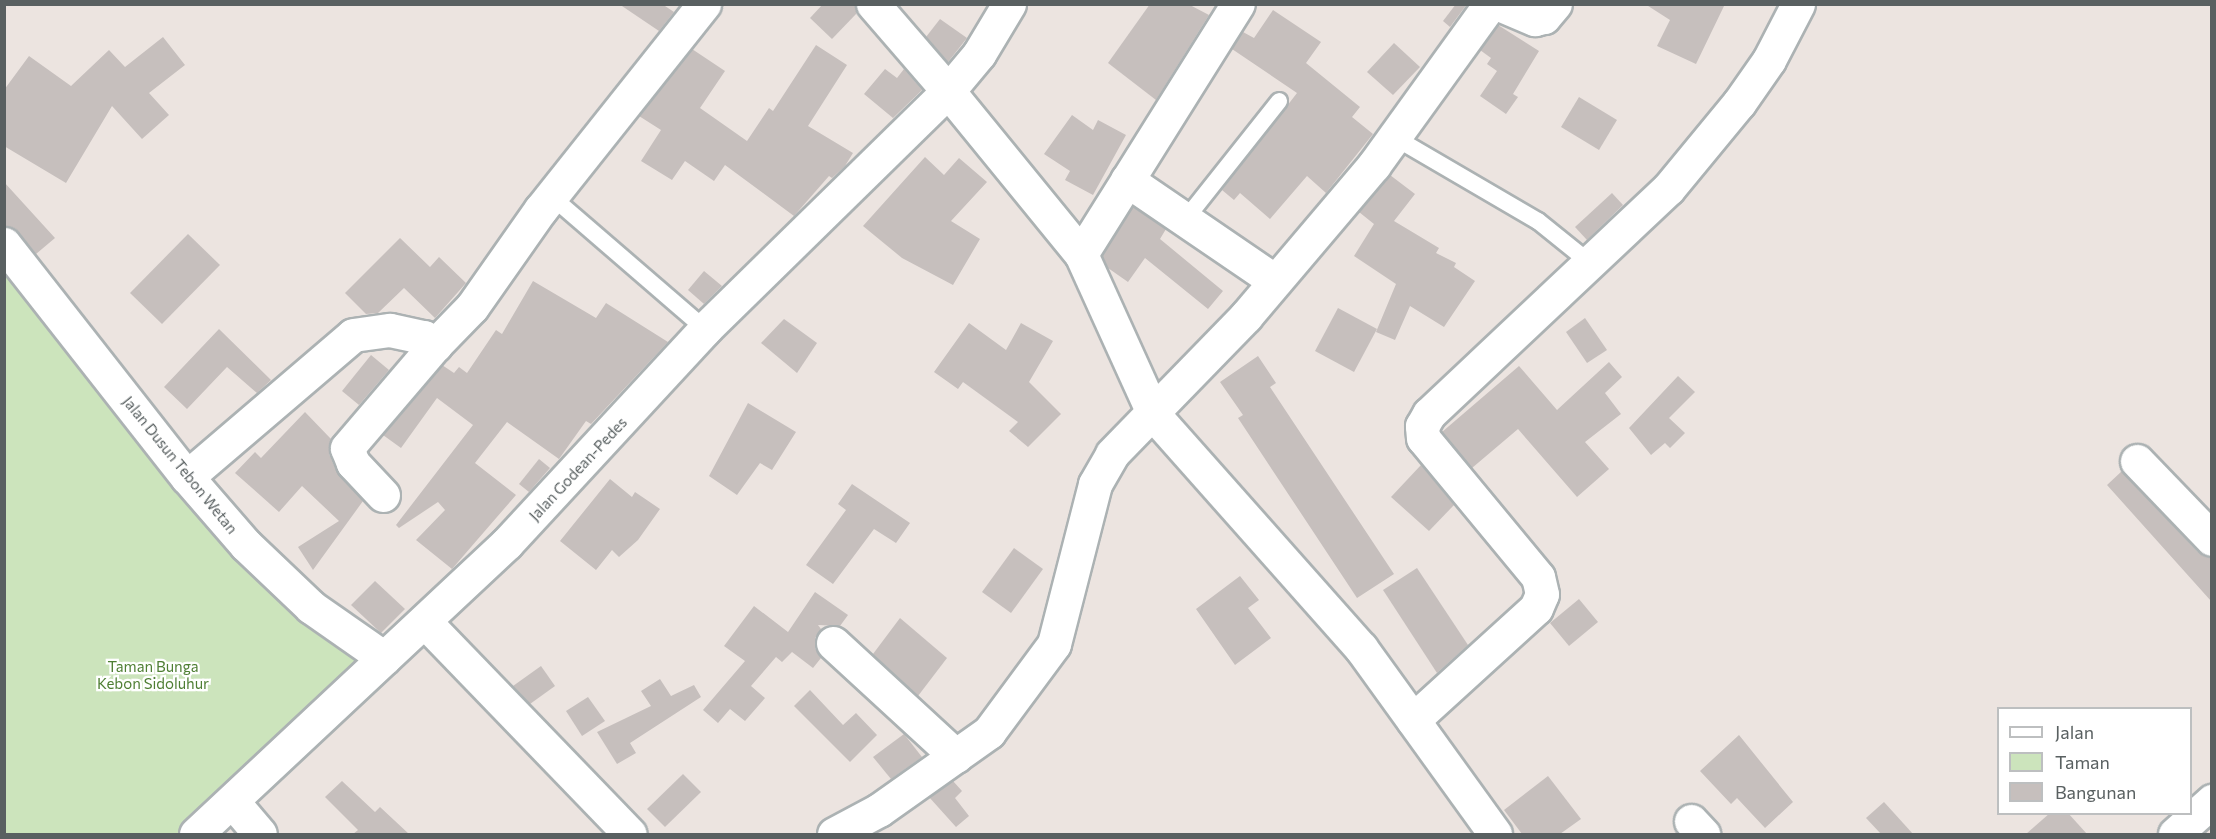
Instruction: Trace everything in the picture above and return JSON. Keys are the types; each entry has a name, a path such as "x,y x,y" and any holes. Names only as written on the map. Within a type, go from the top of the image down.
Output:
{"street":[{"path":"383,495 353,463 347,448 435,345 472,308 551,196 704,4"},
{"path":"873,4 948,91 1081,254 1154,414 1361,648 1495,834"},
{"name":"Jalan Godean-Pedes","path":"196,834 384,658 426,623 540,509 705,329 948,91 979,54 1009,4"},
{"path":"1081,254 1238,4"},
{"path":"834,834 879,810 989,732 1054,644 1095,484 1126,437 1154,414 1275,281 1394,137 1490,4"},
{"path":"1499,4 1535,19 1544,17 1555,4"},
{"path":"1413,720 1536,608 1542,594 1538,577 1423,438 1422,426 1429,414 1668,189 1739,103 1769,60 1798,4"},
{"path":"1127,180 1275,281"},
{"name":"Jalan Dusun Tebon Wetan","path":"4,244 187,477 246,545 311,607 384,658"},
{"path":"187,477 353,335 390,330 424,337 435,345"},
{"path":"2137,461 2211,539"},
{"path":"426,623 630,834"},
{"path":"833,643 956,756"},
{"path":"232,801 260,834"},
{"path":"2175,834 2211,801"}],"lane":[{"path":"1184,221 1278,101"},
{"path":"1394,137 1538,221 1590,263"},
{"path":"551,196 705,329"}],"green space":[{"name":"Taman Bunga Kebon Sidoluhur","path":"4,263 297,617 385,671 192,834 5,834"}],"building":[{"path":"619,4 662,4 674,12 659,31"},
{"path":"823,4 855,4 857,13 832,39 810,18"},
{"path":"1150,4 1188,4 1209,15 1156,100 1108,63"},
{"path":"1456,4 1467,4 1450,27 1443,21"},
{"path":"1645,4 1725,4 1696,64 1657,46 1670,20"},
{"path":"1273,10 1321,42 1306,63 1360,107 1352,117 1373,134 1326,193 1307,176 1270,219 1240,193 1234,200 1222,190 1297,93 1232,49 1243,32 1254,38"},
{"path":"940,19 967,38 948,62 926,37"},
{"path":"1498,25 1539,51 1513,94 1518,97 1506,114 1480,96 1497,71 1487,64 1491,58 1480,50"},
{"path":"163,37 185,65 149,93 169,115 142,139 112,106 66,183 4,146 4,90 29,56 71,86 109,50 125,67"},
{"path":"1394,43 1420,67 1393,95 1367,72"},
{"path":"816,45 847,65 808,126 853,153 845,166 832,178 829,176 794,216 725,165 714,181 685,161 672,180 641,161 661,130 639,116 692,49 725,71 700,108 747,141 769,108 773,111"},
{"path":"885,69 897,78 904,69 922,90 893,118 864,94"},
{"path":"1579,97 1617,120 1599,150 1561,127"},
{"path":"1072,115 1093,130 1098,120 1126,135 1093,195 1065,180 1070,171 1044,154"},
{"path":"925,157 944,175 959,158 987,182 951,221 980,239 953,285 902,258 863,226"},
{"path":"1390,175 1415,194 1394,221 1439,248 1436,253 1456,263 1454,267 1475,281 1444,327 1410,306 1395,340 1376,332 1396,284 1354,256 1374,224 1359,212"},
{"path":"4,182 55,238 36,254 18,232 4,226"},
{"path":"1612,193 1623,205 1587,240 1575,227"},
{"path":"1133,207 1166,229 1160,239 1223,291 1208,309 1145,258 1128,282 1108,268 1102,255"},
{"path":"188,234 220,265 162,324 130,293"},
{"path":"400,238 430,267 439,257 466,283 435,318 404,288 378,313 366,314 345,293"},
{"path":"704,271 722,286 704,304 688,290"},
{"path":"533,281 596,318 606,303 668,342 591,424 586,421 559,459 507,422 475,463 516,495 452,569 416,540 445,510 438,502 399,528 396,525 473,425 437,398 401,448 383,435 442,365 454,373 459,367 467,373 496,330 502,334"},
{"path":"1338,308 1377,329 1354,372 1315,351"},
{"path":"1585,318 1607,350 1587,363 1566,332"},
{"path":"784,319 817,343 797,373 761,343"},
{"path":"969,323 1006,350 1021,323 1053,341 1029,382 1061,414 1028,447 1009,431 1018,422 963,382 958,389 934,372"},
{"path":"219,329 271,380 257,393 227,367 187,409 164,387"},
{"path":"371,355 389,370 359,405 342,391"},
{"path":"1258,356 1276,383 1270,387 1394,574 1357,598 1238,418 1243,415 1220,382"},
{"path":"1609,362 1622,377 1605,393 1621,414 1585,442 1609,469 1577,497 1518,429 1472,468 1442,432 1519,366 1557,410"},
{"path":"1678,376 1695,392 1669,418 1685,433 1670,448 1665,443 1651,455 1629,428"},
{"path":"748,403 796,432 772,470 760,463 737,495 709,476"},
{"path":"305,412 331,439 329,454 336,470 363,501 313,570 298,547 339,521 302,486 279,512 235,473 255,452 261,458"},
{"path":"539,459 550,468 529,492 519,484"},
{"path":"1421,465 1454,505 1429,531 1391,497"},
{"path":"2122,471 2198,552 2211,557 2211,601 2107,485"},
{"path":"610,479 632,497 635,492 660,509 638,540 619,557 612,550 596,570 560,541"},
{"path":"852,484 910,523 896,543 874,529 833,584 806,565 846,510 838,504"},
{"path":"1014,548 1043,569 1011,613 982,592"},
{"path":"1417,568 1468,645 1437,673 1383,590"},
{"path":"1240,576 1259,600 1248,608 1271,638 1235,665 1196,609"},
{"path":"375,581 405,609 381,633 351,605"},
{"path":"815,592 848,615 840,626 818,625 821,629 815,638 815,648 821,658 813,668 792,652 782,662 776,657 751,686 765,698 745,721 730,709 718,723 703,710 745,661 724,646 754,606 788,632"},
{"path":"1579,599 1598,622 1569,646 1550,623"},
{"path":"900,618 947,658 918,696 873,654"},
{"path":"541,666 555,686 530,704 513,686"},
{"path":"660,679 671,696 694,685 701,697 630,743 636,753 617,764 597,732 651,706 641,691"},
{"path":"810,690 843,725 856,713 877,735 850,762 794,706"},
{"path":"588,697 605,721 582,736 566,711"},
{"path":"904,734 922,757 891,779 873,757"},
{"path":"1739,735 1793,802 1765,828 1737,798 1731,804 1700,771"},
{"path":"683,774 701,792 665,827 647,809"},
{"path":"1548,776 1581,819 1560,834 1522,834 1504,810"},
{"path":"342,781 375,812 380,807 409,834 353,834 358,830 325,797"},
{"path":"953,781 962,791 955,798 969,816 956,827 929,797"},
{"path":"1884,802 1913,834 1881,834 1866,818"},
{"path":"2048,815 2070,815 2087,834 2026,834"}]}
